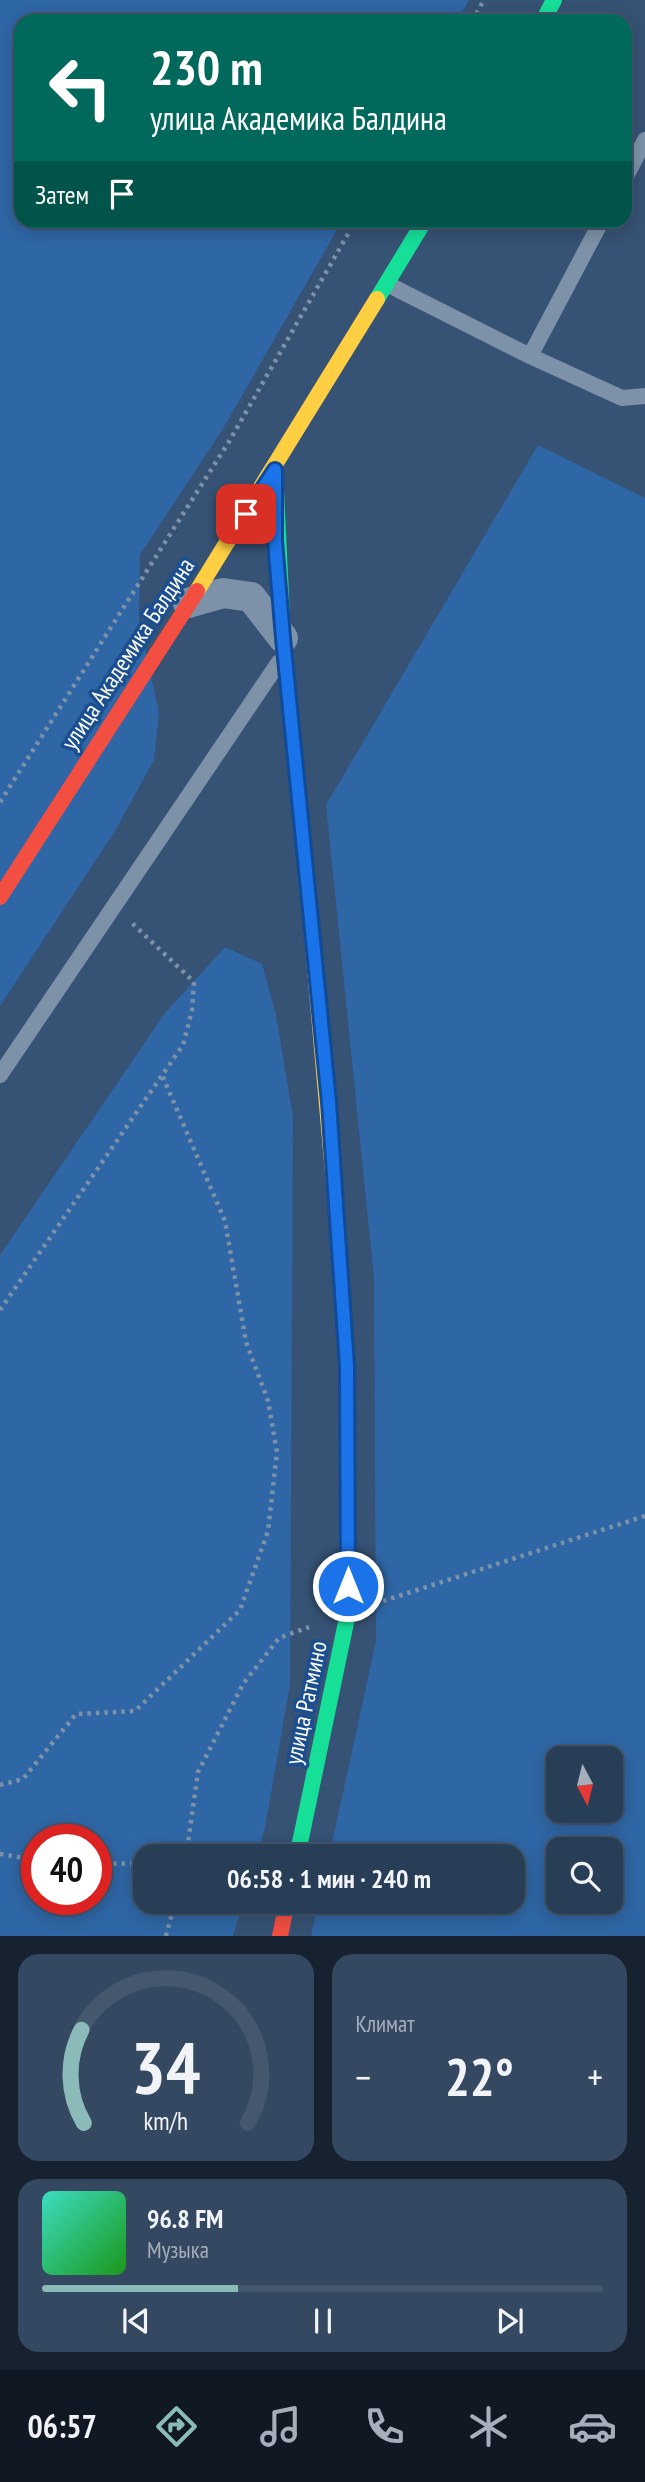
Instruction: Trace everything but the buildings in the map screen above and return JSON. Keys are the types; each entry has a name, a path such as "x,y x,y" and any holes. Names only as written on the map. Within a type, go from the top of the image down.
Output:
{"street":[{"name":"улица Академика Балдина","path":"0,897 275,470 420,228"},
{"name":"улица Ратмино","path":"275,470 275,541 283,646 329,1102 347,1366 348,1613 300,1844"},
{"path":"188,603 223,593 251,597 283,646"},
{"path":"280,1936 285,1914"}],"lane":[{"path":"632,165 645,140"},
{"path":"530,356 598,228"},
{"path":"387,285 622,398 645,396"},
{"path":"0,1075 283,646"}],"path":[{"path":"0,802 230,440 351,228"},
{"path":"0,1310 183,1045 192,1010 194,982 114,905"},
{"path":"0,1785 23,1779 76,1714 135,1711 240,1610 268,1531 277,1452 268,1401 246,1342 225,1221 162,1075"},
{"path":"0,1854 21,1857"},
{"path":"112,1864 133,1863"},
{"path":"166,1936 171,1914"}],"shaded area":[{"path":"0,0 469,0 461,14 14,14 14,228 338,228 224,427 140,555 139,620 159,713 154,760 115,831 0,1006"},
{"path":"538,445 645,498 645,1936 311,1936 316,1914 525,1914 525,1844 332,1844 376,1641 374,1278 326,805"},
{"path":"225,947 262,964 276,1015 293,1117 290,1684 260,1844 133,1844 133,1914 239,1914 233,1936 0,1936 0,1255 165,1013"}],"traffic: fast":[{"path":"547,14 554,0"},
{"path":"377,299 420,228"},
{"path":"275,469 283,638 305,856"},
{"path":"300,1844 348,1613 348,1540"}],"traffic: slow":[{"path":"197,591 377,299"},
{"path":"305,856 335,1196"}],"traffic: jam":[{"path":"0,897 197,591"},
{"path":"335,1196 347,1366 348,1540"},
{"path":"280,1936 285,1914"}],"route":[{"path":"246,514 275,470 275,541 329,1102 347,1366 348,1586"}]}
